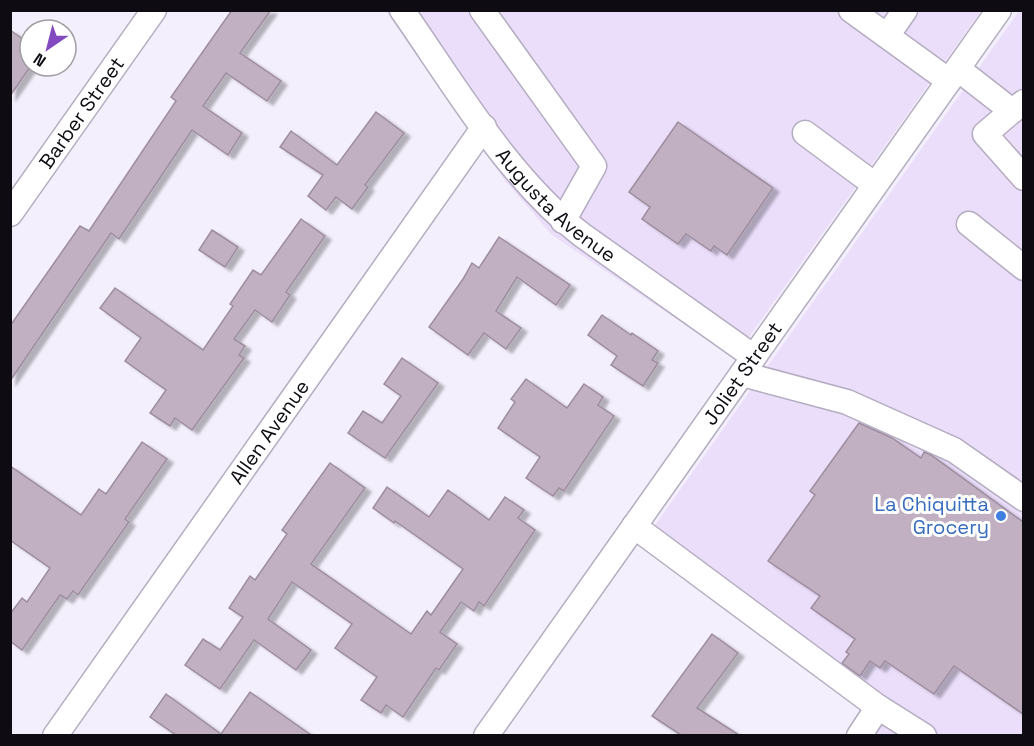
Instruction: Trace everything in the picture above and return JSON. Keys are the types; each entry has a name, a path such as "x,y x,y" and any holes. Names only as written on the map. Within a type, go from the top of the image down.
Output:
{"street":[{"name":"Barber Street","path":"10,214 154,10"},
{"name":"Augusta Avenue","path":"402,10 528,186 563,221 748,365"},
{"path":"482,10 594,166 563,221"},
{"path":"851,10 887,36 953,75 1018,106 985,134 1023,178"},
{"path":"887,36 905,10"},
{"name":"Joliet Street","path":"486,735 999,10"},
{"name":"Allen Avenue","path":"55,735 484,127"},
{"path":"805,133 875,185"},
{"path":"969,224 1023,268"},
{"path":"748,365 847,402 954,450 1023,499"},
{"path":"634,526 878,707 924,735"},
{"path":"859,735 878,707"}],"shaded area":[{"path":"386,11 981,11 734,358 552,235 506,182"},
{"path":"1019,11 1023,11 1023,735 846,735 863,709 641,545"}],"building":[{"path":"232,10 271,10 240,53 281,81 267,101 226,73 203,106 242,133 228,155 192,130 119,239 111,233 10,381 10,326 80,226 89,231 176,101 171,97"},
{"path":"10,30 18,36 18,78 22,78 10,96"},
{"path":"376,112 404,133 365,185 368,187 352,209 336,197 326,210 308,196 323,175 280,147 291,131 337,165"},
{"path":"678,122 773,188 727,255 714,246 711,251 686,234 678,244 642,219 650,207 629,192"},
{"path":"301,219 325,236 286,292 290,295 272,322 255,310 234,339 245,346 239,355 244,358 192,430 175,418 170,426 150,413 166,390 125,361 141,338 100,308 115,288 203,350 233,306 230,304 253,270 261,275"},
{"path":"212,230 238,247 225,267 199,250"},
{"path":"499,237 570,285 556,305 517,277 496,311 521,328 506,349 484,333 468,355 429,327 472,263 479,268"},
{"path":"602,315 658,351 652,360 658,363 643,386 611,365 617,356 588,335"},
{"path":"402,358 438,383 385,458 348,433 363,411 382,423 401,396 384,384"},
{"path":"526,379 567,408 584,384 603,397 598,405 614,416 564,491 559,488 553,496 526,478 540,457 498,428 515,402 511,399"},
{"path":"859,423 892,438 921,458 924,452 931,455 1023,522 1023,714 954,666 934,694 885,661 880,668 870,661 860,676 842,663 849,654 846,652 855,639 811,608 820,596 768,561 815,495 810,491"},
{"path":"142,442 167,459 125,519 129,522 78,595 73,591 67,599 60,595 22,650 10,641 10,614 22,598 27,602 50,568 10,540 10,466 81,515 99,489 106,494"},
{"path":"330,463 365,488 311,564 411,634 427,611 431,615 463,569 373,508 387,487 429,517 448,490 489,520 505,497 524,510 518,518 535,530 484,606 479,602 474,611 461,602 440,632 457,644 439,670 436,668 403,717 386,705 381,713 361,700 377,677 335,648 352,624 292,582 268,619 311,650 296,670 254,640 220,689 185,665 203,639 220,650 243,617 229,608 250,576 255,580 287,534 282,530"},
{"path":"712,634 738,653 697,708 739,735 681,735 652,716"},
{"path":"250,692 311,735 176,735 150,717 166,694 221,734"}],"place":[{"name":"La Chiquitta Grocery","path":"1001,516"}]}
